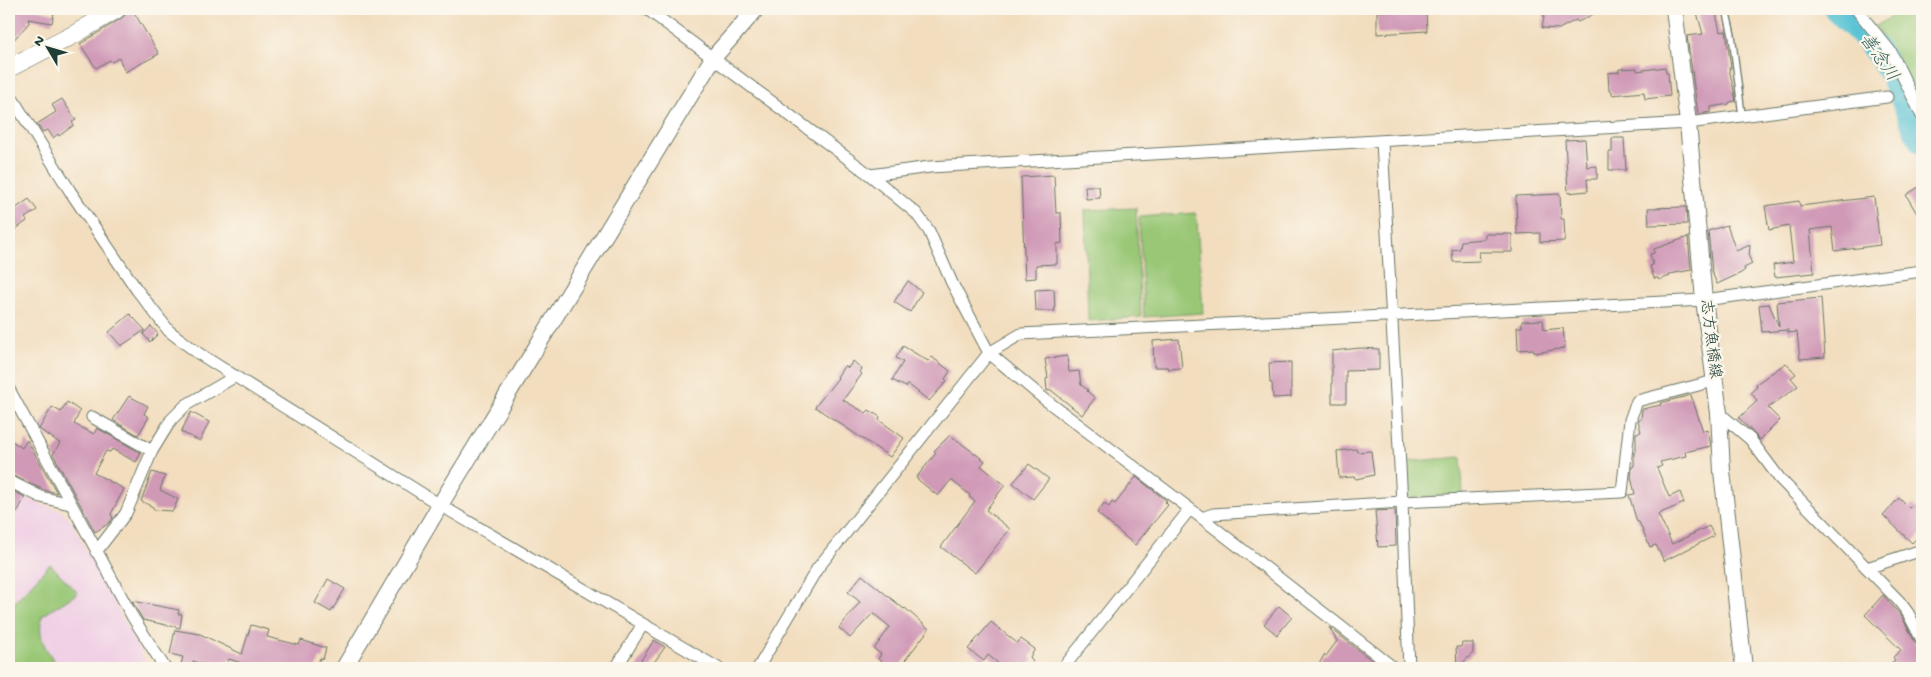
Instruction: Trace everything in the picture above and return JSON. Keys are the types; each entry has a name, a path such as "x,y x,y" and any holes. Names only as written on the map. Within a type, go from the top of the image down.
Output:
{"main road":[{"path":"9,68 75,34 116,9"}],"street":[{"path":"648,9 870,174 916,212 929,231 952,283 989,353 1043,398 1202,518 1394,668"},
{"path":"344,668 440,505 712,58 756,9"},
{"name":"志方魚橋線","path":"1674,9 1688,123 1704,300 1719,413 1722,471 1744,668"},
{"path":"1856,9 1891,52 1922,116"},
{"path":"9,93 70,191 137,290 169,330 198,353 440,505 718,668"},
{"path":"870,174 930,167 1688,123 1887,97"},
{"path":"1382,142 1402,502 1409,668"},
{"path":"758,668 817,569 989,353 1021,334 1704,300 1922,271"},
{"path":"96,552 126,513 152,451 171,420 186,405 236,376"},
{"path":"1202,518 1214,514 1402,502 1622,492 1630,420 1636,401 1714,381"},
{"path":"9,389 96,552 132,616 165,668"},
{"path":"1719,413 1750,440 1780,479 1899,601 1908,613 1922,640"},
{"path":"92,416 152,451"},
{"path":"9,481 41,497 70,504"},
{"path":"1064,668 1190,510"},
{"path":"1867,568 1922,550"},
{"path":"616,668 642,624"}],"lane":[{"path":"1726,9 1732,35 1742,115"}],"shaded area":[{"path":"9,489 41,504 60,510 70,518 107,592 110,594 149,668 9,668"}],"green space":[{"path":"1904,9 1922,9 1922,93 1916,95 1876,26"},
{"path":"1136,208 1141,317 1088,321 1085,210"},
{"path":"1195,213 1203,313 1144,317 1139,217"},
{"path":"1461,457 1463,495 1409,498 1403,493 1403,462"},
{"path":"50,564 78,593 42,616 41,631 46,649 58,666 62,668 9,668 9,602 13,604"}],"building":[{"path":"9,9 36,9 54,13 52,23 28,19 29,23 9,45 9,23 14,16 9,15"},
{"path":"132,9 159,54 125,72 119,58 112,62 110,60 96,68 80,44 122,18"},
{"path":"1426,9 1427,31 1377,34 1377,11"},
{"path":"1542,9 1603,9 1559,29 1542,28 1544,17"},
{"path":"1696,9 1715,9 1720,32 1726,31 1731,68 1729,68 1736,101 1711,107 1711,112 1698,114 1687,36 1703,34"},
{"path":"1665,67 1666,73 1668,73 1670,96 1645,99 1644,92 1612,95 1612,91 1609,91 1608,73 1619,72 1619,69 1637,68 1637,71"},
{"path":"62,99 76,120 72,122 74,125 53,138 48,130 42,132 37,124 56,112 52,105"},
{"path":"1612,138 1624,138 1626,170 1609,170 1609,152 1612,152"},
{"path":"1585,139 1587,167 1597,166 1597,179 1587,179 1588,191 1568,193 1565,140"},
{"path":"1054,175 1056,213 1061,213 1062,243 1057,244 1057,264 1036,265 1036,278 1025,279 1021,177"},
{"path":"1922,185 1922,222 1906,195"},
{"path":"1085,186 1099,186 1100,198 1086,199"},
{"path":"1560,194 1561,219 1564,219 1565,241 1540,242 1540,233 1517,234 1516,196"},
{"path":"1874,197 1880,245 1835,251 1832,227 1810,230 1814,273 1775,277 1773,265 1793,262 1789,226 1769,230 1765,206 1799,201 1800,206"},
{"path":"29,199 37,210 25,218 27,221 9,234 9,213"},
{"path":"1686,207 1687,224 1649,225 1648,208"},
{"path":"1727,225 1736,251 1750,245 1749,257 1752,264 1744,268 1745,270 1741,273 1717,284 1712,272 1708,231"},
{"path":"1485,234 1512,234 1512,252 1479,252 1480,261 1453,262 1452,250 1460,249 1461,241 1485,239"},
{"path":"1688,237 1691,270 1670,274 1670,276 1659,280 1654,278 1650,266 1653,265 1650,254 1654,253 1654,249"},
{"path":"908,281 922,292 910,312 894,302"},
{"path":"1054,289 1055,311 1036,311 1035,290"},
{"path":"1821,298 1825,357 1800,359 1797,332 1788,333 1788,330 1762,332 1759,305 1769,304 1779,327 1777,302"},
{"path":"130,314 145,330 121,346 109,332"},
{"path":"1543,320 1544,330 1563,328 1565,348 1535,353 1533,349 1518,350 1517,327 1522,327 1522,321"},
{"path":"151,326 158,334 150,342 143,334"},
{"path":"1179,339 1182,368 1154,367 1153,341"},
{"path":"903,346 928,361 932,357 950,371 945,379 947,381 929,401 908,384 906,387 892,380 903,362 896,358"},
{"path":"1360,348 1379,349 1379,370 1346,371 1346,403 1332,403 1332,351"},
{"path":"1067,356 1069,372 1079,371 1081,385 1095,398 1082,415 1051,390 1047,391 1046,379 1048,378 1045,359"},
{"path":"853,361 862,369 860,372 862,374 843,400 866,413 869,410 880,417 879,420 904,438 890,457 815,407 838,378 845,365 848,368"},
{"path":"1291,362 1291,397 1273,398 1269,363"},
{"path":"1786,363 1796,374 1791,378 1798,386 1768,408 1780,420 1760,440 1739,418 1757,401 1751,392 1757,387 1756,384"},
{"path":"1691,395 1703,431 1708,430 1711,446 1685,452 1686,456 1660,462 1662,466 1657,468 1669,497 1680,492 1684,503 1658,514 1672,544 1709,526 1714,536 1664,561 1656,545 1650,547 1639,522 1637,522 1629,495 1635,494 1631,477 1632,467 1634,466 1634,452 1636,451 1636,433 1641,432 1638,420 1641,419 1642,409"},
{"path":"129,396 148,406 144,414 149,417 138,435 113,420"},
{"path":"67,402 80,411 74,424 94,434 97,428 141,453 136,462 112,449 110,452 106,451 94,473 124,489 111,514 113,518 108,524 95,532 53,454 60,443 39,429 52,407 61,412"},
{"path":"191,412 209,422 200,441 181,432"},
{"path":"950,435 985,461 981,466 1005,485 986,510 1010,529 975,573 941,547 975,501 951,480 938,496 916,478 936,453 934,451"},
{"path":"9,439 22,448 27,440 57,493 44,490 9,474"},
{"path":"1356,449 1357,452 1371,451 1374,475 1356,479 1354,477 1339,478 1337,451"},
{"path":"1029,464 1049,479 1033,499 1013,483"},
{"path":"152,472 165,476 160,490 178,499 173,511 154,510 153,507 141,501"},
{"path":"1136,477 1167,501 1165,502 1168,505 1135,545 1097,513 1104,503 1109,507 1112,502 1115,504"},
{"path":"9,489 25,497 17,513 9,509"},
{"path":"1899,498 1909,508 1913,505 1922,514 1922,533 1912,543 1883,515"},
{"path":"1395,510 1396,546 1378,547 1375,511"},
{"path":"862,575 929,629 899,668 890,668 878,659 881,654 874,649 890,627 873,613 850,638 839,628 860,602 848,592"},
{"path":"328,579 345,589 331,612 315,603"},
{"path":"1883,595 1902,617 1916,644 1922,647 1922,668 1886,668 1895,660 1893,657 1901,650 1865,615"},
{"path":"132,601 179,610 178,614 182,614 180,628 143,620"},
{"path":"1279,606 1292,617 1277,635 1264,624"},
{"path":"991,622 1017,643 1021,639 1035,649 1030,657 1033,661 1027,668 1004,668 988,655 984,661 968,649"},
{"path":"251,625 269,630 267,637 299,645 301,640 326,648 323,659 320,658 316,668 257,668 229,659 225,668 212,668 193,661 192,668 180,668 183,657 170,654 175,630 200,634 242,654"},
{"path":"1329,627 1375,663 1371,668 1317,668 1324,655 1326,656 1337,641"},
{"path":"654,640 665,647 650,668 636,668"},
{"path":"1462,643 1473,643 1473,653 1457,668 1456,647 1461,647"}],"waterway":[{"name":"善念川","path":"1837,9 1867,39 1886,65 1896,82 1922,141"}]}
